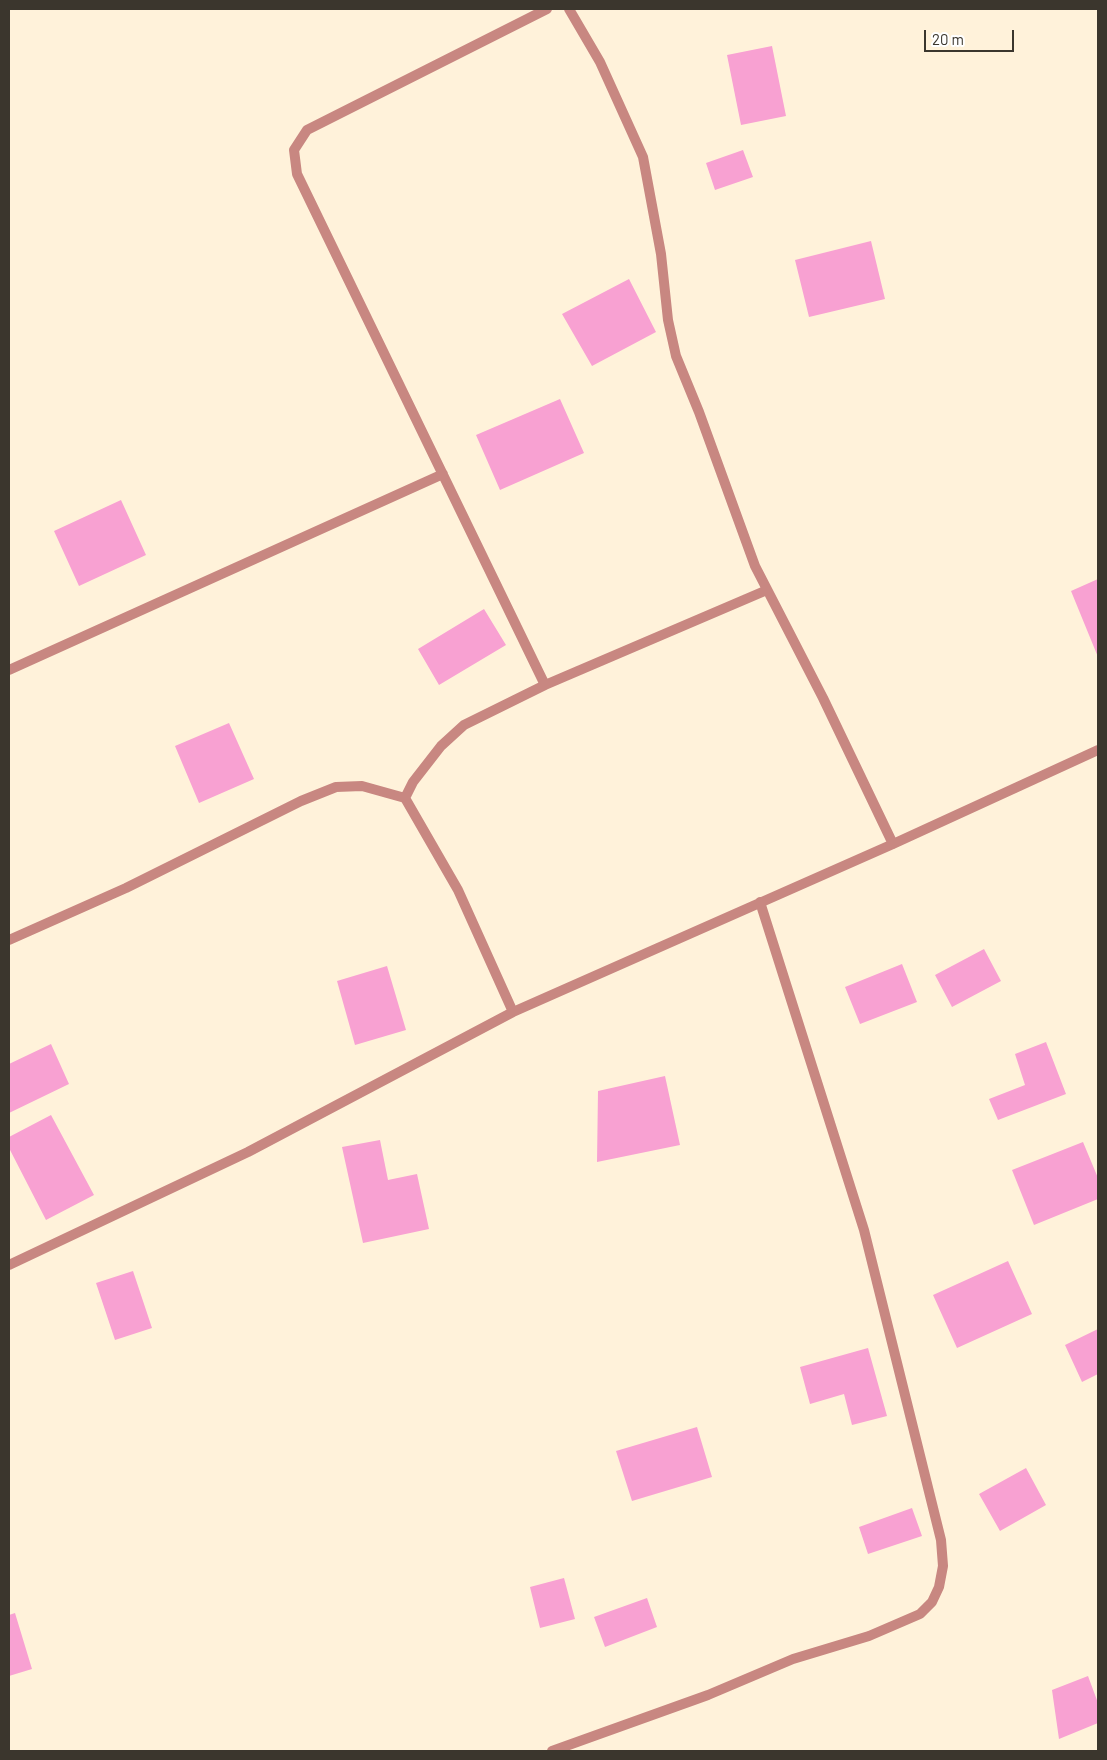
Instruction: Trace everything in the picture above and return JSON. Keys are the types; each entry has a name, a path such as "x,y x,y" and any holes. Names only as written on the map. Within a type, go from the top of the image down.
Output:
{"street":[{"path":"544,685 298,174 294,150 308,130 547,9"},
{"path":"569,9 600,62 644,157 661,254 668,320 676,356 699,412 755,566 836,725 893,844"},
{"path":"9,670 443,474"},
{"path":"405,798 414,782 441,746 464,725 544,685 767,590"},
{"path":"9,1266 248,1152 513,1012 893,844 1098,750"},
{"path":"9,940 126,888 301,801 336,787 362,786 405,798 458,890 513,1012"},
{"path":"552,1751 708,1695 793,1658 869,1636 920,1614 932,1602 939,1587 943,1566 941,1540 864,1230 760,902"}],"building":[{"path":"772,46 786,116 741,125 727,55"},
{"path":"743,150 753,177 715,190 706,163"},
{"path":"871,241 885,299 809,317 795,260"},
{"path":"629,279 656,332 592,366 562,314"},
{"path":"560,399 584,453 500,490 476,435"},
{"path":"121,500 146,555 79,586 54,531"},
{"path":"1098,579 1098,657 1071,591"},
{"path":"484,609 506,645 439,685 418,649"},
{"path":"229,723 254,779 199,803 175,746"},
{"path":"984,949 1001,981 952,1007 935,975"},
{"path":"902,964 917,1002 860,1024 845,987"},
{"path":"387,966 406,1030 355,1045 337,981"},
{"path":"1046,1042 1066,1094 998,1120 989,1099 1025,1085 1015,1054"},
{"path":"51,1044 69,1084 9,1113 9,1064"},
{"path":"665,1076 680,1145 597,1162 598,1091"},
{"path":"51,1115 94,1195 46,1220 9,1148 9,1137"},
{"path":"380,1140 388,1180 417,1174 429,1229 363,1243 342,1147"},
{"path":"1083,1142 1098,1178 1098,1199 1034,1225 1012,1170"},
{"path":"1008,1261 1032,1314 957,1348 933,1295"},
{"path":"133,1271 152,1328 115,1340 96,1283"},
{"path":"1098,1329 1098,1374 1082,1382 1065,1345"},
{"path":"868,1348 887,1416 852,1425 844,1394 810,1404 800,1367"},
{"path":"697,1427 712,1477 632,1501 616,1451"},
{"path":"1026,1468 1046,1505 1000,1531 979,1494"},
{"path":"912,1508 922,1536 868,1554 859,1527"},
{"path":"564,1578 575,1619 540,1628 530,1587"},
{"path":"647,1598 657,1627 605,1647 594,1617"},
{"path":"15,1613 32,1669 9,1676 9,1615"},
{"path":"1088,1676 1098,1703 1098,1723 1059,1739 1052,1690"}]}
